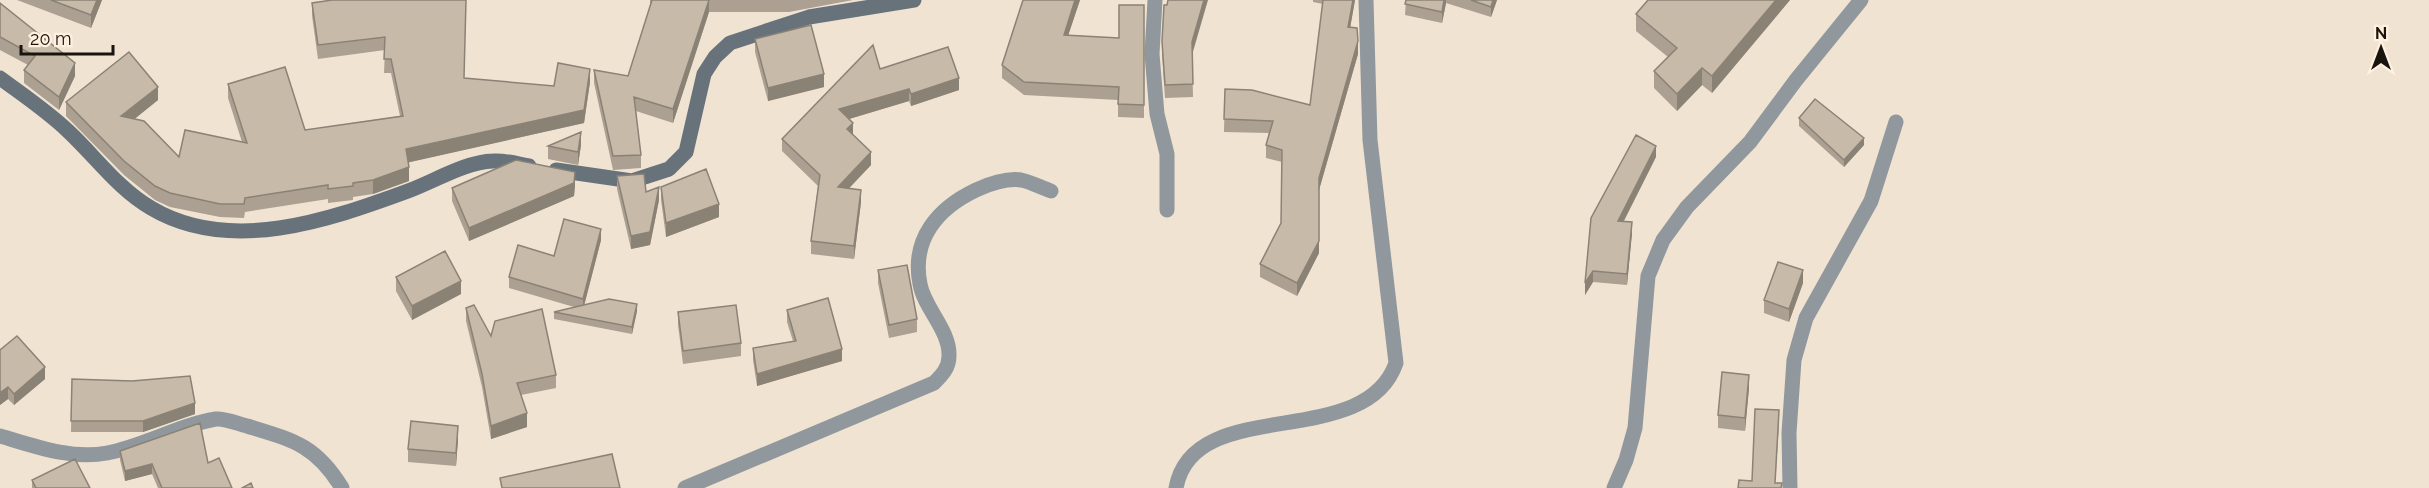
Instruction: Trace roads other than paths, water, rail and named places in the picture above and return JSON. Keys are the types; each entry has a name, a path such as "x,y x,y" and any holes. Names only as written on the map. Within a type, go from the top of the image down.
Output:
{"street":[{"path":"0,78 68,130 118,182 149,207 181,223 203,228 254,231 317,221 373,204 463,168 494,161 632,182 669,169 686,152 704,74 715,57 730,43 809,17 914,0"},
{"path":"1155,0 1152,54 1157,114 1167,154 1167,210"},
{"path":"1176,488 1181,468 1196,452 1216,439 1349,409 1380,392 1391,378 1396,363 1370,140 1366,0"},
{"path":"1614,488 1626,460 1635,428 1648,276 1663,240 1687,207 1750,142 1796,80 1861,0"},
{"path":"1790,488 1789,433 1794,360 1806,318 1871,201 1896,122"},
{"path":"685,488 934,383 946,370 950,355 943,333 920,287 917,266 925,234 944,208 989,184 1020,180 1051,191"},
{"path":"0,436 68,454 106,454 134,446 175,429 219,418 301,443 330,468 342,488"}]}
